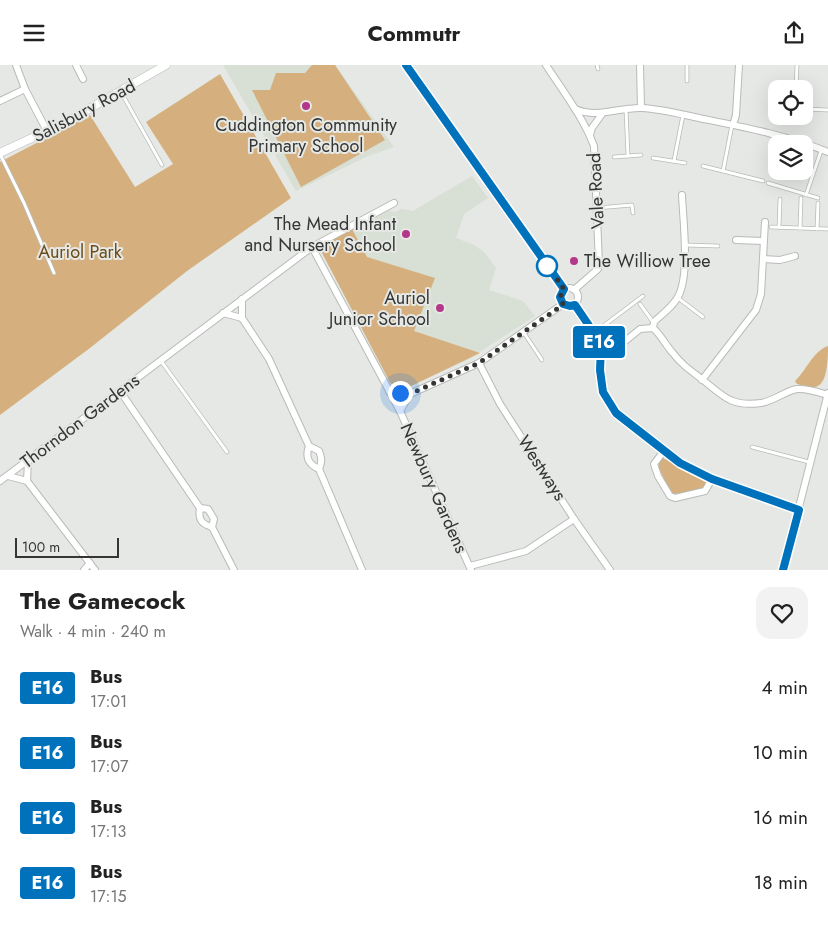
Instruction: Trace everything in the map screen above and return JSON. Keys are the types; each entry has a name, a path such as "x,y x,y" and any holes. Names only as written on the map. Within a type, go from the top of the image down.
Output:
{"street":[{"path":"16,65 25,89 47,131"},
{"path":"76,65 83,79"},
{"name":"Salisbury Road","path":"0,154 120,92 166,65"},
{"path":"406,65 412,68 564,289"},
{"name":"Vale Road","path":"546,65 575,109 594,146 600,256 598,269 575,289"},
{"path":"640,65 641,108"},
{"path":"733,125 736,115 739,65"},
{"path":"0,101 25,89"},
{"path":"575,109 583,113 602,114 641,108 780,135 825,150"},
{"path":"590,135 592,128 602,114"},
{"path":"602,351 618,347 640,329 653,325 678,298 684,274 682,195"},
{"name":"Thorndon Gardens","path":"0,481 312,247 394,203"},
{"path":"702,380 756,310 761,294 764,222"},
{"path":"736,240 763,241"},
{"name":"Newbury Gardens","path":"312,247 400,411 470,568"},
{"path":"763,259 780,260 796,256"},
{"path":"563,304 560,297 564,289 569,287 575,289 578,297 575,305"},
{"path":"242,299 242,318 269,359 309,446 306,455 310,465 319,469"},
{"path":"563,304 575,305"},
{"path":"390,391 410,394 479,363 563,304"},
{"path":"575,305 601,346 601,381 603,392 616,413 663,452 680,463 712,479 799,510"},
{"path":"223,313 242,318"},
{"path":"653,325 689,371 730,401 747,403 767,402 800,389 828,394 783,570"},
{"name":"Westways","path":"479,363 500,404 574,519 610,570"},
{"path":"120,391 200,508 200,521 204,525 212,527"},
{"path":"400,411 410,394"},
{"path":"309,446 315,448 322,459 319,469 362,570"},
{"path":"663,452 654,464 658,476 670,496 675,497 704,491 712,479"},
{"path":"27,481 28,461"},
{"path":"8,476 27,481 96,570"},
{"path":"200,508 208,509 212,513 214,519 212,527 234,570"},
{"path":"470,568 526,551 574,519"},
{"path":"84,570 90,563"}],"lane":[{"path":"687,65 687,81"},
{"path":"796,80 797,65"},
{"path":"120,92 162,165"},
{"path":"813,109 828,110"},
{"path":"626,110 628,156"},
{"path":"674,161 683,115"},
{"path":"723,171 733,125"},
{"path":"806,195 825,150"},
{"path":"0,154 24,203 54,273"},
{"path":"614,157 641,155"},
{"path":"653,158 685,163"},
{"path":"703,166 763,181"},
{"path":"768,183 806,195 818,201 817,229"},
{"path":"779,227 780,199"},
{"path":"800,228 801,199"},
{"path":"598,208 632,205 633,213"},
{"path":"771,227 828,229"},
{"path":"684,245 718,245"},
{"path":"594,333 643,296"},
{"path":"678,298 703,317"},
{"path":"640,305 653,325"},
{"path":"524,332 542,360"},
{"path":"160,360 227,452"},
{"path":"752,447 811,462"}],"shaded area":[{"name":"Cuddington Community Primary School","path":"223,65 335,65 394,147 368,156 296,191"},
{"name":"Auriol Junior School","path":"472,176 488,198 464,214 456,238 474,245 484,252 496,268 489,290 523,301 535,316 469,359 409,387 392,384 389,382 321,247 324,243 388,211 396,212 401,209 413,211"}],"green space":[{"name":"Cuddington Community Primary School","path":"312,65 335,65 385,140 301,187 252,90 270,90 276,73 305,73"},
{"name":"Auriol Park","path":"220,74 291,198 187,271 90,348 0,415 0,162 90,115 135,187 173,164 146,122"},
{"name":"Auriol Junior School","path":"352,229 367,257 435,278 414,331 480,353 409,387 391,384 322,253 321,247 324,243"},
{"path":"828,346 826,371 822,383 813,387 797,384 795,381 818,352"},
{"path":"663,458 704,479 706,484 699,490 689,493 679,494 670,492 659,468 659,461"}],"bus line":[{"name":"E16","path":"406,65 564,289 560,294 563,304 567,306 575,305 597,338 602,351 600,370 603,392 616,413 663,452 692,470 799,510 783,570"}],"place":[{"name":"Cuddington Community Primary School","path":"306,106"},
{"name":"The Mead Infant and Nursery School","path":"406,234"},
{"name":"The Williow Tree","path":"574,261"},
{"name":"Auriol Junior School","path":"440,308"}],"route":[{"path":"400,393 410,394 479,363 563,304 560,294 564,289 543,259 547,266"}]}
